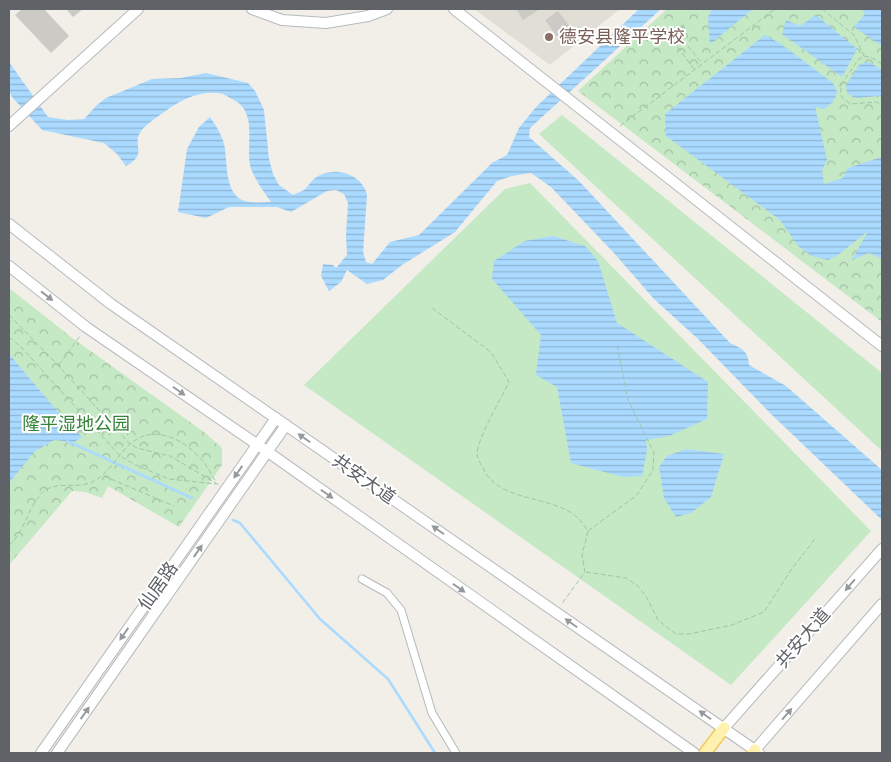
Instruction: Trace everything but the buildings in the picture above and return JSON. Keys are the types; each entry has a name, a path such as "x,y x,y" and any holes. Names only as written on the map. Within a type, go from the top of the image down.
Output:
{"main road":[{"path":"9,126 138,9"},
{"path":"252,9 282,20 326,23 368,16 387,9"},
{"path":"454,9 882,346"},
{"name":"共安大道","path":"9,224 111,304 724,728 755,752 882,604"},
{"name":"共安大道","path":"9,266 86,326 694,753"},
{"name":"仙居路","path":"41,753 221,487 257,445 276,418"},
{"name":"仙居路","path":"57,753 286,425"},
{"name":"共安大道","path":"705,753 724,728 882,548"}],"street":[{"path":"362,579 387,593 401,610 432,713 456,753"}],"path":[{"path":"611,133 775,9"},
{"path":"822,9 854,35 864,56"},
{"path":"695,69 673,41 681,38 688,38 683,24 681,38 702,64"},
{"path":"882,64 864,56 858,60 841,85 841,96 850,104 877,102 882,106"},
{"path":"432,308 491,352 509,382 482,438 477,455 483,471 490,481 529,499 568,510 576,515 588,531"},
{"path":"9,315 58,365 130,444 138,448 170,456 221,487"},
{"path":"58,365 86,326"},
{"path":"9,337 22,348 120,456 170,479 221,487"},
{"path":"556,612 585,572 582,555 588,531 637,495 653,470 654,453 628,400 617,344"},
{"path":"9,545 24,526 34,504 42,493 51,487 88,484 103,476 130,444 145,435 164,434 179,440 200,457 221,487"},
{"path":"103,476 174,506"},
{"path":"585,572 626,578 638,586 647,598 658,620 676,634 689,634 732,625 764,612 815,539"}],"shaded area":[{"name":"德安县隆平学校","path":"474,9 620,9 550,65"}],"green space":[{"path":"667,9 882,9 882,322 578,91"},
{"path":"562,115 882,373 882,451 539,134"},
{"path":"530,183 871,531 731,685 304,385 505,189"},
{"name":"隆平湿地公园","path":"9,288 71,337 204,432 222,448 222,465 179,527 108,486 102,498 85,492 72,491 9,565"}],"water":[{"path":"639,9 661,9 530,128 529,137 579,181 730,343 746,353 749,365 786,386 882,470 882,520 770,413 697,338 654,299 614,253 551,187 531,173 497,181 455,232 402,265 383,280 367,284 347,270 341,282 329,291 321,276 323,264 333,265 336,268 347,255 348,203 344,194 336,190 327,191 291,212 277,207 229,207 206,218 178,212 187,149 199,127 210,117 223,140 229,181 235,194 247,202 271,202 251,169 246,112 241,105 232,99 220,93 195,95 170,108 141,131 138,136 137,157 126,166 117,154 104,143 42,130 12,97 9,90 9,62 48,117 68,120 84,119 106,98 152,79 181,78 206,73 248,83 255,91 264,110 269,159 273,174 279,185 293,195 304,190 314,179 322,174 338,172 346,173 353,177 364,187 367,195 363,252 366,262 372,264 390,242 419,235 492,163 507,155 519,128 536,107"},
{"path":"712,9 753,9 710,44 708,17"},
{"path":"862,9 882,9 882,46 854,27 865,14"},
{"path":"816,15 857,49 842,77 782,34 786,20 800,26"},
{"path":"765,35 781,44 833,83 837,92 833,102 824,109 815,107 827,160 822,170 824,184 843,178 848,168 882,157 882,259 869,253 852,260 868,231 838,255 828,260 812,256 798,246 780,220 666,136 665,114"},
{"path":"869,62 882,70 882,97 856,98 847,93 846,85 860,64"},
{"path":"553,236 585,246 598,261 617,323 708,382 707,419 669,436 646,440 647,450 642,476 623,477 571,463 557,387 536,375 541,335 492,279 494,261 525,241"},
{"path":"9,354 64,419 82,437 74,442 54,440 34,452 9,483"},
{"path":"686,449 724,454 711,497 691,513 676,517 664,498 659,467 667,456"}],"waterway":[{"path":"67,441 192,498"},
{"path":"233,520 240,523 320,619 388,679 435,753"}],"place":[{"name":"德安县隆平学校","path":"549,37"}]}
